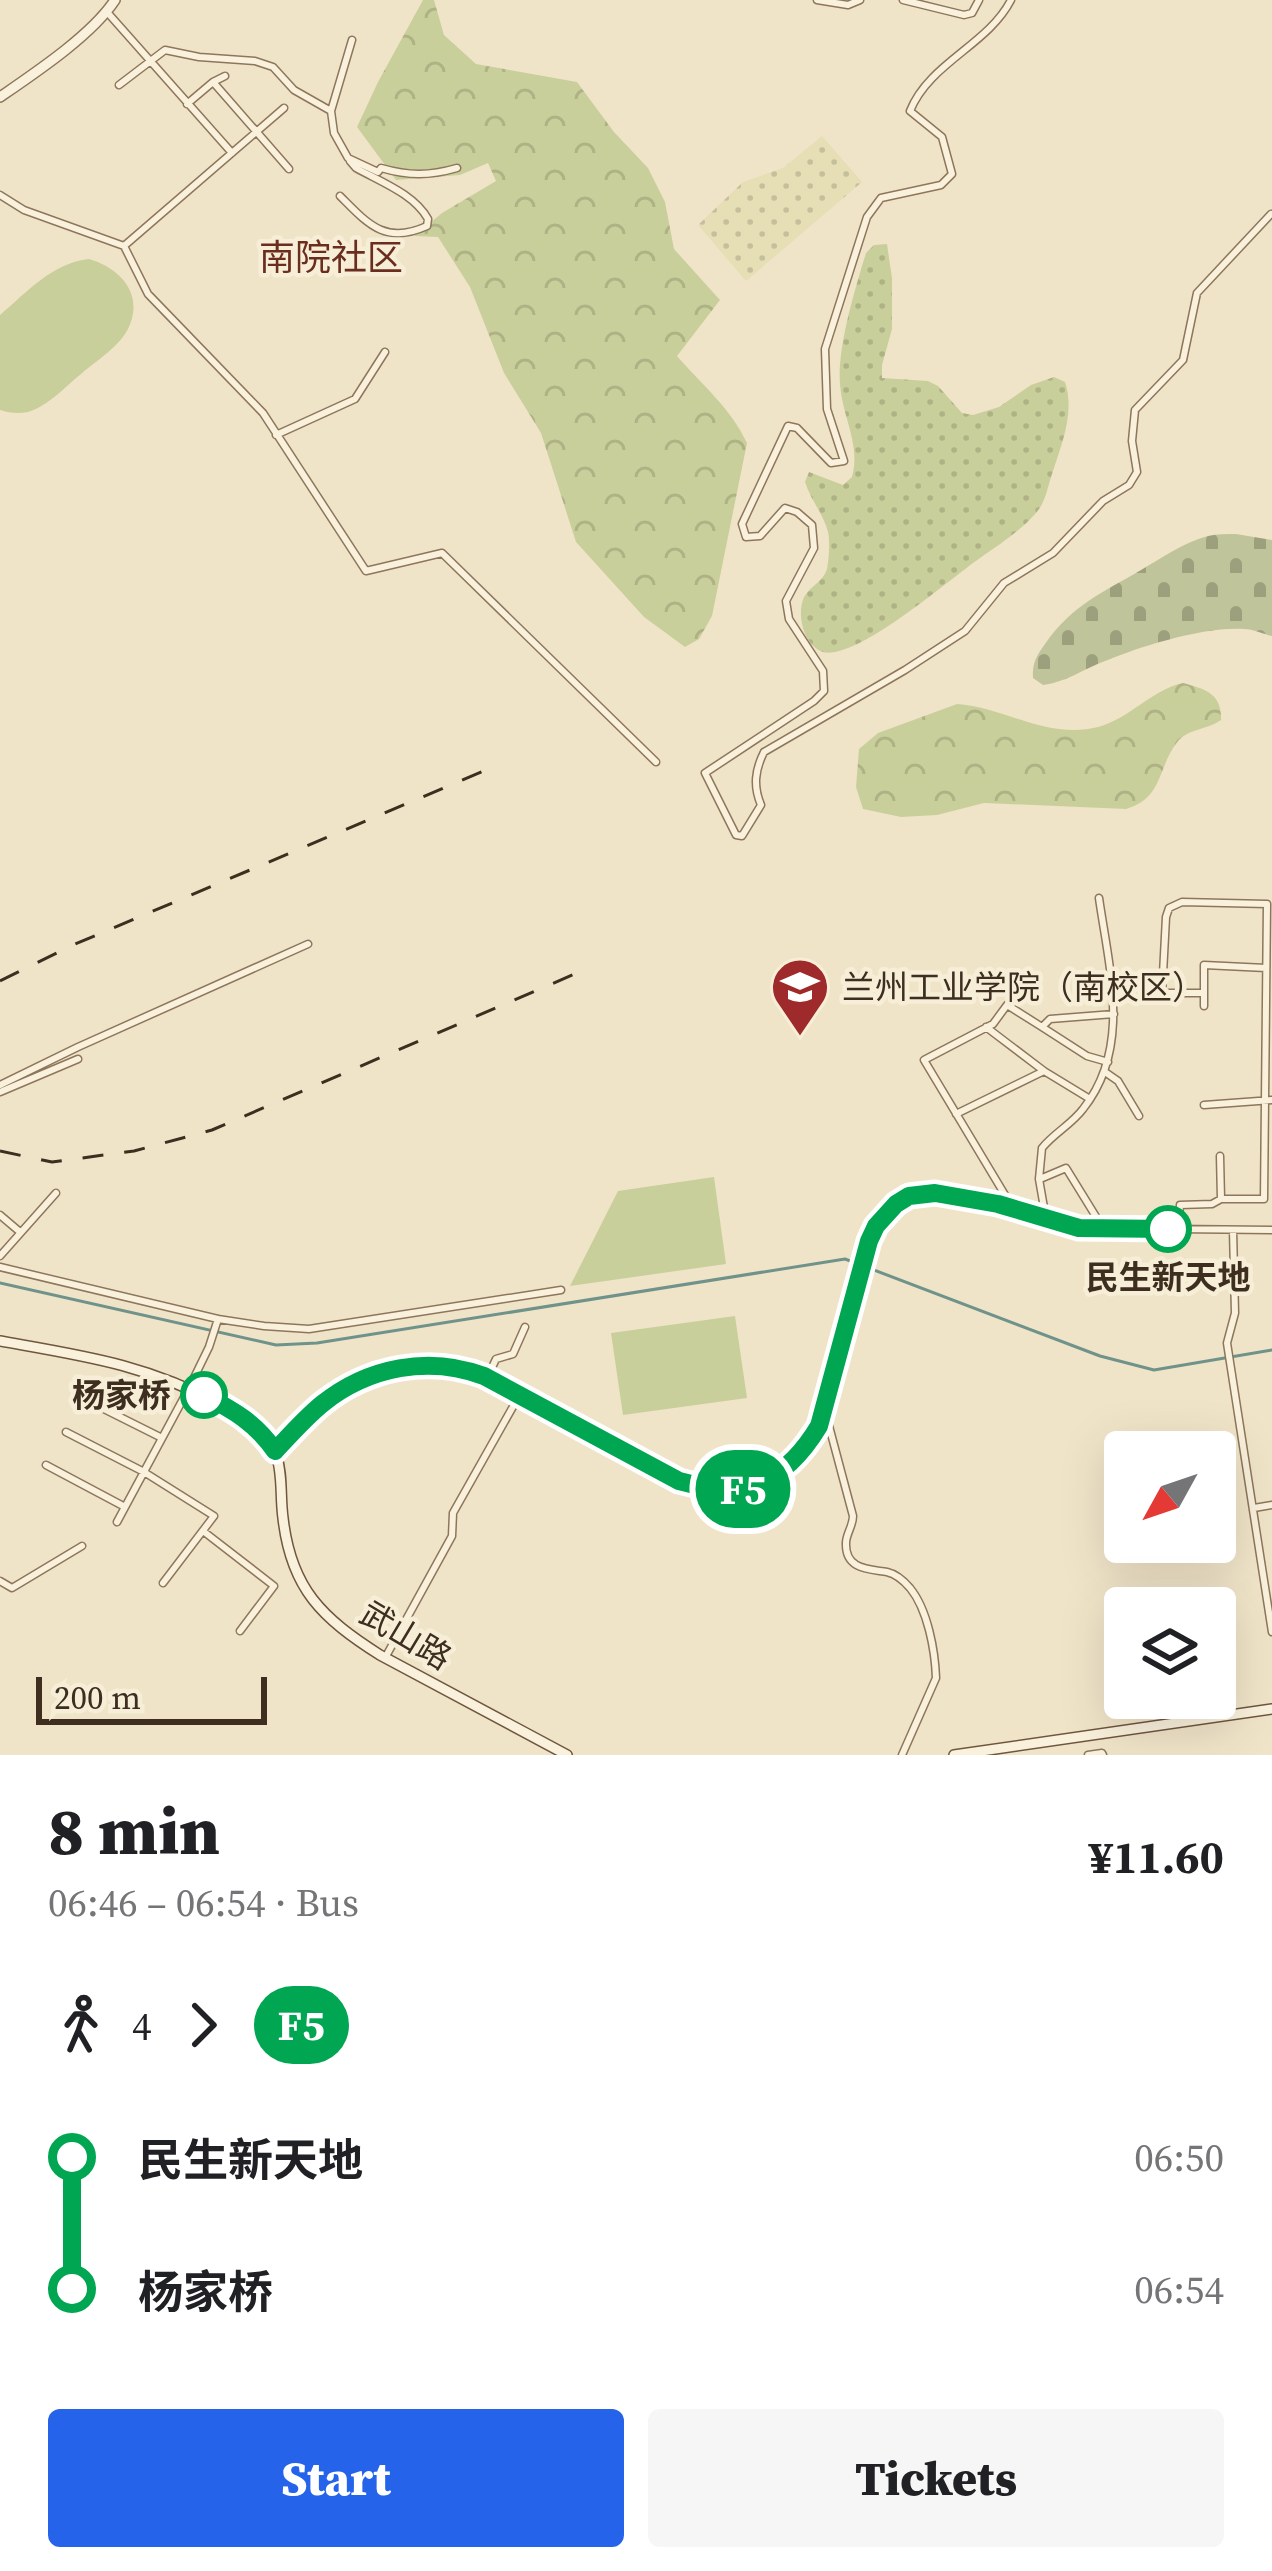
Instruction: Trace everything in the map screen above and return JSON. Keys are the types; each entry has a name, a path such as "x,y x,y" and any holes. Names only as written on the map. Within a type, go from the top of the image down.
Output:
{"main road":[{"path":"2,93 32,76 115,0"},
{"path":"0,1342 124,1364 189,1388 261,1430 275,1451"},
{"name":"武山路","path":"275,1451 286,1540 297,1579 336,1624 385,1658 567,1755"},
{"path":"954,1755 1011,1751 1272,1709"}],"street":[{"path":"817,0 848,5 860,0"},
{"path":"903,0 964,15 972,13 979,0"},
{"path":"1011,0 1002,18 928,82 910,111 942,137 952,174 941,185 881,197 867,217 825,349 827,409 844,461 831,464 797,428 788,426 742,524 746,537 760,536 785,508 812,525 814,548 786,601 789,619 823,670 824,691 705,773 736,835 742,836 761,805 755,769 764,752 965,631 1004,583 1053,553 1103,501 1129,484 1137,472 1132,441 1135,410 1183,360 1197,292 1271,214"},
{"path":"106,12 232,153"},
{"path":"340,196 383,232 392,235 427,226 423,210 408,197 356,168 334,133 331,111 352,40"},
{"path":"118,85 166,50 254,61 273,68 294,90 331,111"},
{"path":"188,104 225,76"},
{"path":"213,82 289,169"},
{"path":"124,246 284,108"},
{"path":"348,158 378,172 381,168 406,176 458,168"},
{"path":"0,196 24,210 124,246 148,294 263,413 366,571 442,553 656,762"},
{"path":"276,435 355,399 385,352"},
{"path":"1046,1219 1039,1179 1042,1148 1082,1112 1108,1062 1114,1014 1100,898"},
{"path":"1178,1229 1180,1205 1264,1199 1267,904 1177,902 1169,908 1162,993 1204,993"},
{"path":"0,1089 78,1047 308,944"},
{"path":"1204,1006 1204,965 1266,968"},
{"path":"1013,1208 924,1060 993,1024 1007,1005 1088,1056 1108,1062"},
{"path":"1042,1027 1050,1019 1114,1014"},
{"path":"986,1027 1090,1099"},
{"path":"0,1089 78,1059"},
{"path":"956,1114 1044,1071"},
{"path":"1105,1072 1118,1081 1139,1116"},
{"path":"1204,1105 1268,1101"},
{"path":"1220,1156 1221,1199"},
{"path":"1039,1179 1066,1168 1103,1228"},
{"path":"0,1256 56,1193"},
{"path":"275,1451 320,1405 346,1387 384,1371 416,1365 460,1366 679,1481 725,1490 746,1488 784,1468 819,1426 876,1226 909,1196 935,1193 1013,1208 1079,1228 1272,1230"},
{"path":"0,1215 20,1232"},
{"path":"1233,1230 1235,1313 1227,1343 1272,1632"},
{"path":"0,1267 218,1322 309,1329 561,1290"},
{"path":"117,1522 189,1388 218,1322"},
{"path":"487,1378 496,1359 513,1354 525,1327"},
{"path":"385,1658 452,1536 453,1513 519,1396"},
{"path":"82,1398 162,1438"},
{"path":"824,1407 853,1516 847,1549 862,1570 886,1572 909,1587 923,1612 936,1665 930,1694 902,1755"},
{"path":"66,1432 144,1472 214,1516 164,1583"},
{"path":"46,1466 125,1507"},
{"path":"1253,1508 1272,1505"},
{"path":"203,1532 274,1586 239,1631"},
{"path":"0,1581 12,1588 82,1546"},
{"path":"1088,1755 1102,1755"}],"shaded area":[{"path":"822,136 862,182 746,281 698,225 743,182 783,168"}],"green space":[{"path":"423,0 434,0 444,35 476,64 577,82 648,168 665,202 674,249 720,300 677,356 724,407 747,443 712,616 699,639 685,647 644,617 576,542 541,433 504,373 470,287 438,237 414,236 496,181 488,163 460,175 396,180 357,127"},
{"path":"887,244 892,329 882,378 928,381 962,413 973,415 999,407 1031,385 1054,377 1065,382 1068,416 1044,499 1028,521 875,635 837,652 823,652 811,643 801,621 804,597 825,573 829,550 826,526 805,482 809,472 843,485 852,477 854,453 841,396 841,353 866,253 874,245"},
{"path":"89,259 111,269 131,294 132,316 124,336 42,405 24,413 0,410 0,315 52,272"},
{"path":"1236,534 1272,540 1272,636 1244,629 1193,634 1137,649 1052,683 1043,685 1033,678 1045,644 1088,601 1190,542"},
{"path":"1183,683 1215,698 1221,720 1182,737 1154,790 1126,809 984,803 937,815 901,817 863,809 856,787 859,749 878,733 957,704 1080,730 1120,718"},
{"path":"714,1177 726,1264 570,1286 618,1191"},
{"path":"735,1316 747,1398 623,1415 611,1333"}],"waterway":[{"path":"0,1283 276,1345 317,1343 845,1259 1100,1356 1154,1370 1272,1350"}],"railway":[{"path":"0,981 73,945 486,770"},
{"path":"0,1151 52,1162 134,1151 212,1130 584,970"}],"bus line":[{"name":"F5","path":"204,1395 261,1430 275,1451 320,1405 346,1387 384,1371 416,1365 460,1366 679,1481 704,1488 746,1488 784,1468 819,1426 869,1241 885,1215 909,1196 935,1193 998,1204 1079,1228 1168,1229"}],"place":[{"name":"兰州工业学院（南校区）","path":"800,1038"},
{"name":"民生新天地","path":"1168,1229"},
{"name":"杨家桥","path":"204,1395"}],"district":[{"name":"南院社区","path":"331,257"}]}
